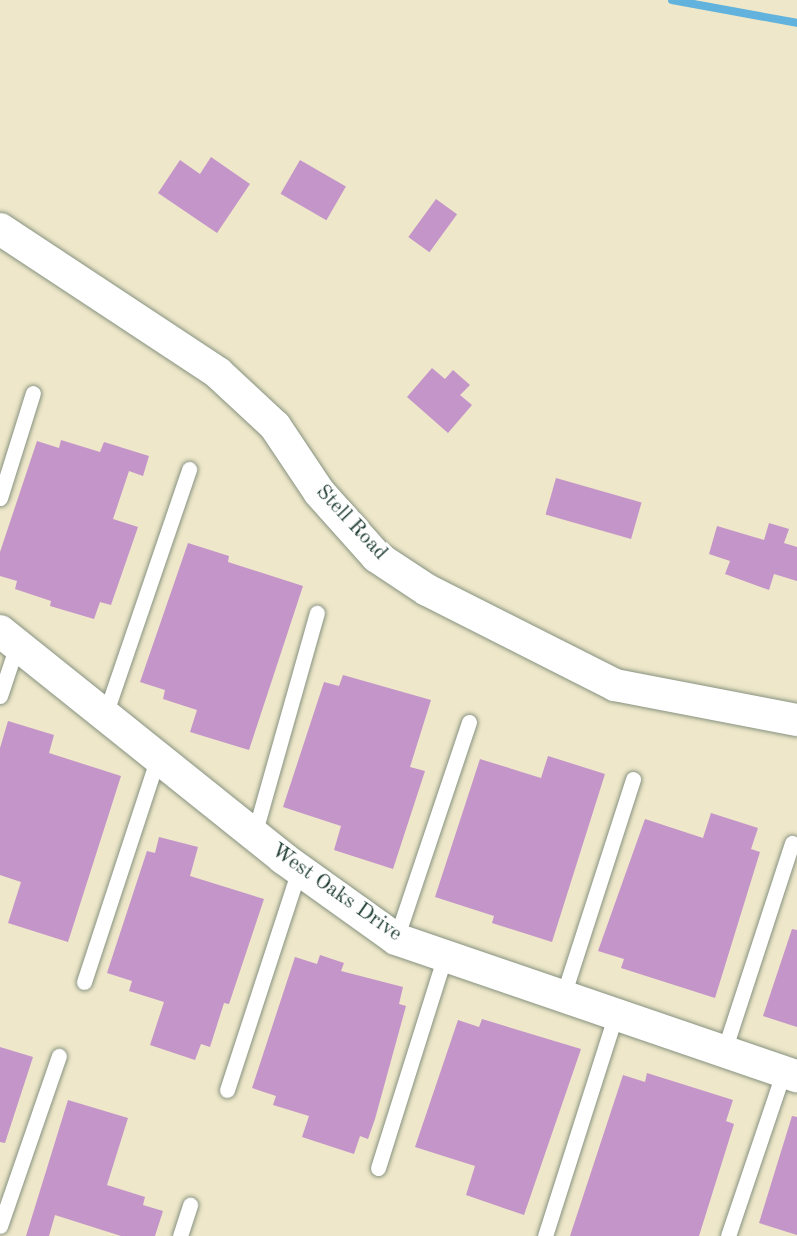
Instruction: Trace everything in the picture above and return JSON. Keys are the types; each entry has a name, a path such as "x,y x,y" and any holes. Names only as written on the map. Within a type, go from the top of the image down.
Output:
{"street":[{"name":"Stell Road","path":"0,229 218,373 275,426 319,492 377,557 427,590 615,684 797,720"},
{"name":"West Oaks Drive","path":"9,638 254,835 396,939 790,1074"}],"lane":[{"path":"0,498 33,393"},
{"path":"105,715 189,469"},
{"path":"254,835 318,613"},
{"path":"0,696 9,638"},
{"path":"396,939 469,722"},
{"path":"84,982 158,757"},
{"path":"564,996 633,779"},
{"path":"724,1051 792,843"},
{"path":"227,1090 299,870"},
{"path":"378,1168 445,955"},
{"path":"545,1236 616,1014"},
{"path":"0,1226 59,1056"},
{"path":"728,1236 790,1074"},
{"path":"180,1236 190,1205"}],"building":[{"path":"211,157 250,184 217,233 158,193 180,160 200,174"},
{"path":"300,160 346,186 326,220 280,194"},
{"path":"436,199 457,214 429,252 408,237"},
{"path":"432,368 445,379 453,370 470,385 460,395 472,405 448,433 407,397"},
{"path":"61,440 100,452 104,442 149,456 143,476 129,471 113,519 138,527 111,605 100,602 94,619 50,606 51,601 15,589 17,581 0,576 0,552 37,441 59,448"},
{"path":"556,478 642,503 631,539 546,515"},
{"path":"769,523 789,529 784,543 797,547 797,581 774,574 769,590 725,574 730,561 709,554 717,526 764,540"},
{"path":"188,543 229,556 228,562 303,586 249,750 190,732 197,710 163,699 165,690 140,682"},
{"path":"343,675 431,700 410,767 425,771 393,869 334,850 341,826 283,807 324,682 339,686"},
{"path":"8,721 54,735 49,753 121,776 68,942 8,923 21,882 0,875 0,748"},
{"path":"548,756 605,774 552,942 492,923 494,916 435,897 480,759 541,778"},
{"path":"711,813 758,828 751,849 760,852 715,998 621,968 624,959 598,951 645,819 703,838"},
{"path":"159,837 198,847 190,876 264,899 229,1004 224,1003 210,1047 201,1044 195,1060 150,1045 164,1002 129,991 132,981 107,973 147,851 155,853"},
{"path":"792,929 797,930 797,1027 763,1016"},
{"path":"320,955 344,963 341,971 403,987 399,1004 406,1006 375,1119 368,1139 360,1136 354,1154 302,1137 309,1116 273,1105 276,1096 252,1088 295,957 317,964"},
{"path":"482,1019 581,1049 524,1215 466,1195 475,1166 415,1147 458,1020 479,1027"},
{"path":"0,1047 33,1057 5,1143 0,1142"},
{"path":"647,1073 733,1100 726,1121 734,1124 699,1236 570,1236 623,1075 645,1082"},
{"path":"68,1100 128,1118 107,1185 145,1197 143,1205 163,1211 155,1236 121,1236 55,1215 49,1236 26,1236"},
{"path":"792,1116 797,1117 797,1235 759,1223"}],"waterway":[{"path":"672,0 797,23"}]}
